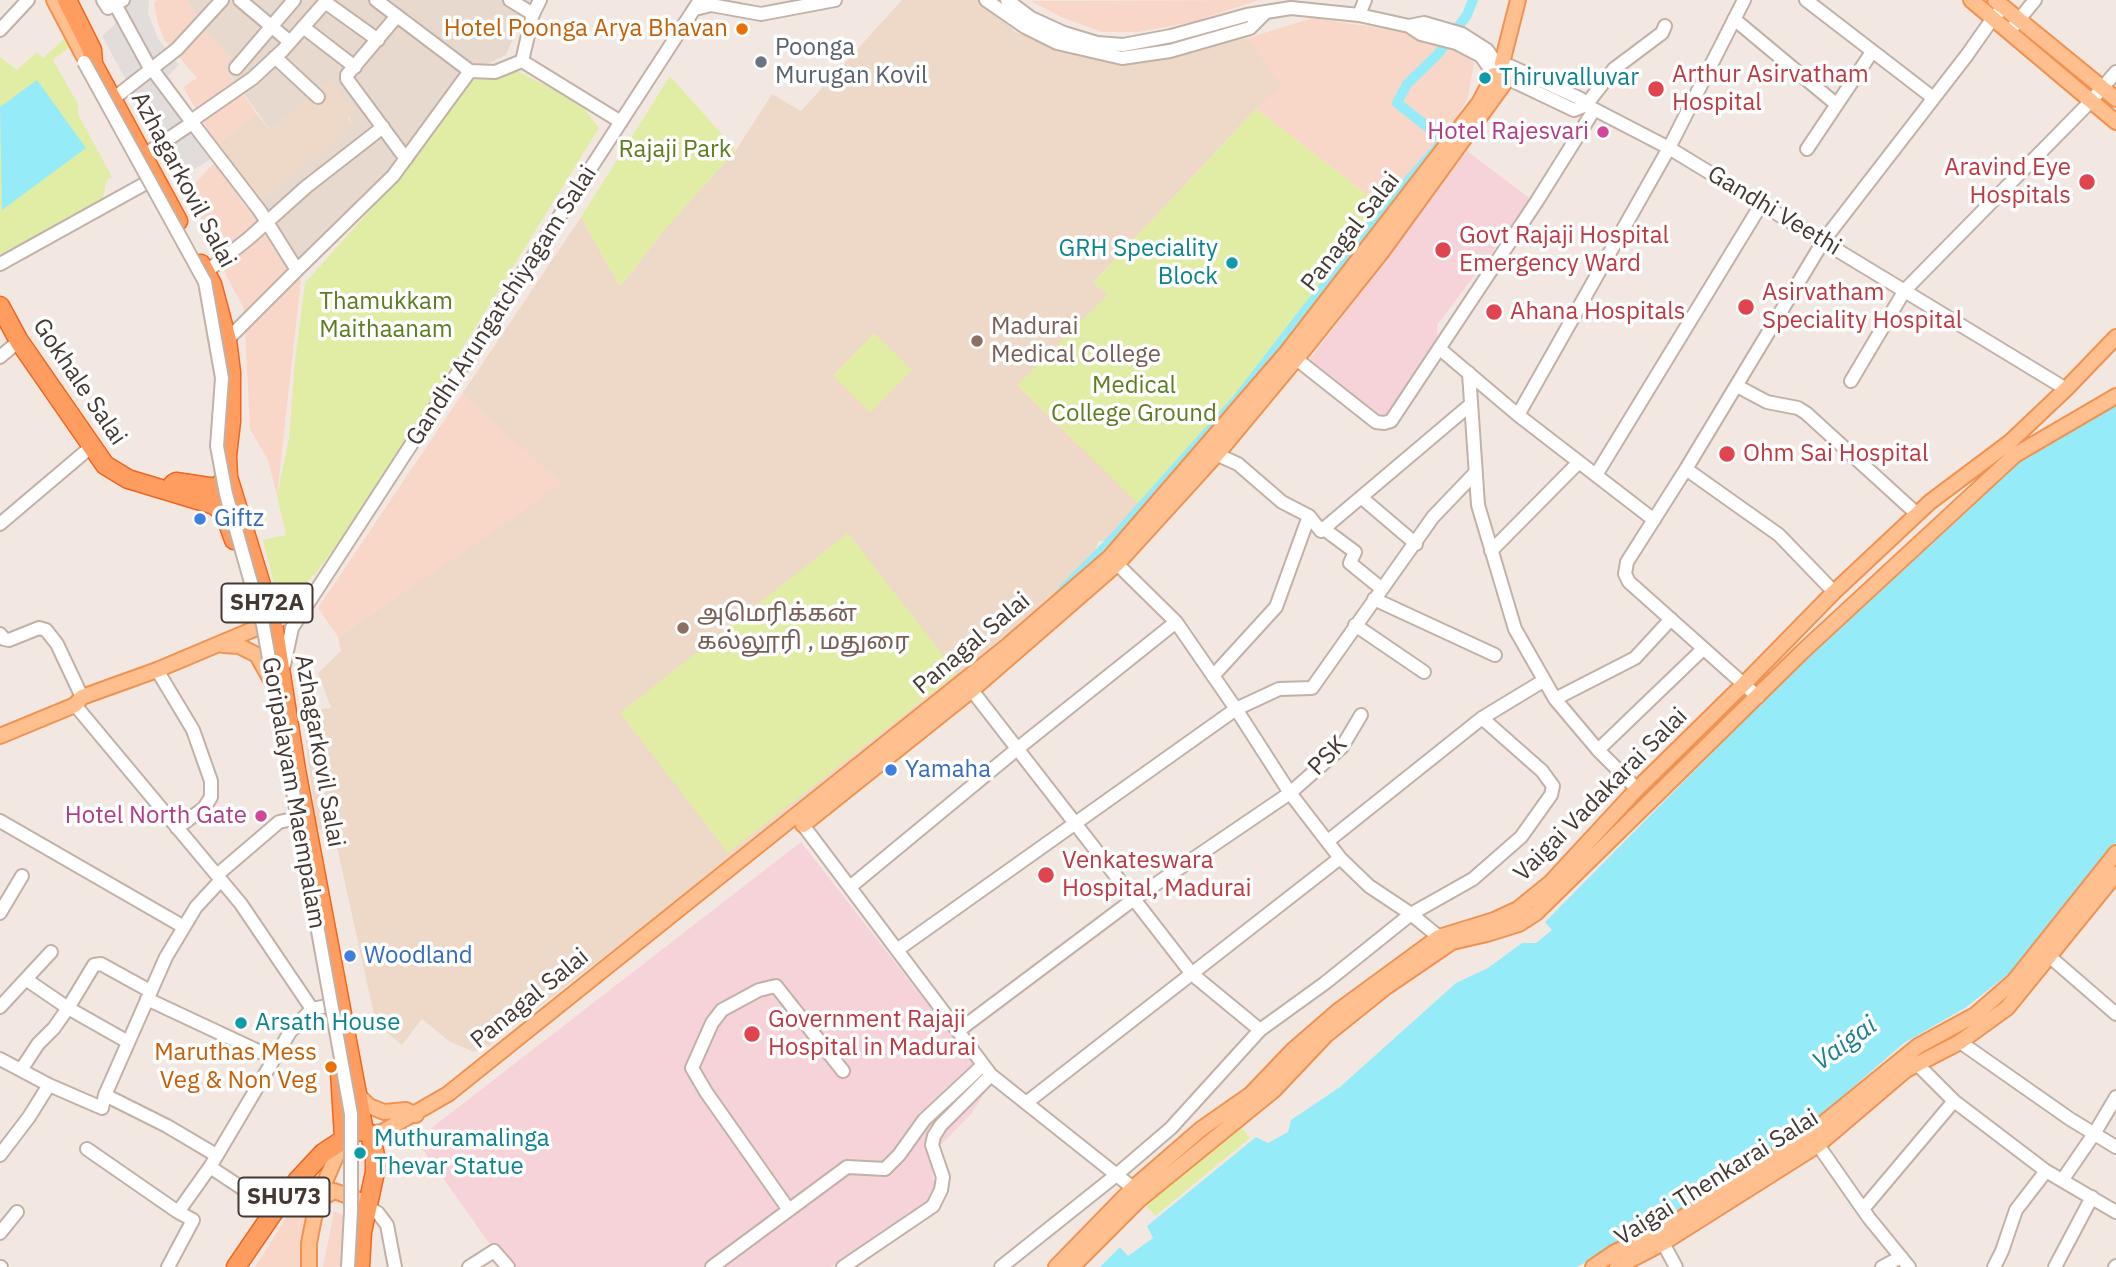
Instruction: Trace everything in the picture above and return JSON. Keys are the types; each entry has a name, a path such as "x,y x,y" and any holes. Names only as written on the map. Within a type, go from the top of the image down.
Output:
{"highway":[{"name":"Azhagarkovil Salai","path":"67,1 92,50 89,63 113,99 212,284 227,340 231,372 228,477 266,625 357,1094 367,1133"},
{"name":"Gokhale Salai","path":"0,306 19,341 105,465 128,479 214,505"},
{"name":"Gokhale Salai","path":"164,489 176,482 216,488 228,477"},
{"name":"Azhagarkovil Salai","path":"214,505 222,511 228,523 266,625"},
{"name":"Azhagarkovil Salai","path":"277,684 320,1007 339,1060 344,1138"},
{"name":"SHU73","path":"236,1267 297,1181 323,1153 355,1132 367,1133 375,1172 362,1233 360,1267"}],"main road":[{"name":"Panagal Salai","path":"803,825 1113,561 1210,451 1292,356 1502,72 1518,0"},
{"path":"1971,0 2116,122"},
{"path":"2000,4 2116,99"},
{"name":"Vaigai Vadakarai Salai","path":"1056,1267 1136,1194 1200,1129 1251,1094 1293,1051 1338,1011 1439,937 1494,920 1518,909 1550,883 1637,789 1834,592 1917,514 2010,442 2116,337"},
{"name":"Vaigai Vadakarai Salai","path":"1072,1267 1136,1194 1274,1090 1326,1035 1386,987 1452,942 1508,927 1536,913 1802,652 2015,455 2116,396"},
{"path":"0,736 78,701 266,625"},
{"path":"218,645 239,646 257,655 277,684"},
{"name":"Panagal Salai","path":"367,1133 382,1132 448,1094 968,685"},
{"name":"Vaigai Thenkarai Salai","path":"1593,1267 1615,1252 1665,1229 1804,1138 1918,1046 1975,1015 2014,981 2116,853"},
{"name":"Vaigai Thenkarai Salai","path":"1617,1267 1663,1243 1818,1145 1906,1070 1960,1042 2007,1008 2116,874"},
{"path":"357,1094 369,1106 384,1112 406,1110 415,1115"},
{"path":"309,1267 309,1243 318,1199 344,1138"},
{"path":"318,1199 334,1191 357,1199 368,1208"}],"street":[{"path":"0,30 28,0"},
{"path":"113,99 177,48 222,0"},
{"path":"240,0 289,43"},
{"path":"236,68 294,0"},
{"path":"376,0 470,71 495,72 522,61"},
{"path":"510,0 533,14"},
{"path":"522,61 533,14 540,0"},
{"path":"745,11 802,0"},
{"path":"696,3 761,15 835,0"},
{"path":"986,0 1025,27 1057,43 1122,58 1170,51 1251,29 1264,14"},
{"name":"Gandhi Veethi","path":"1007,0 1031,18 1064,33 1097,43 1124,45 1171,36 1247,15 1291,8 1359,15 1409,26 1424,23 1444,34 1459,38 1502,72 1581,99 1590,108 1669,148 2066,389"},
{"path":"1359,15 1365,0"},
{"path":"1806,0 1932,97"},
{"path":"2008,31 2035,0"},
{"path":"114,1 151,69 268,222 297,270"},
{"path":"143,156 253,78 326,1 378,40"},
{"name":"Gandhi Arungatchiyagam Salai","path":"277,684 292,628 696,3"},
{"path":"1758,697 1629,582 1625,575 1627,562 1824,240 1967,55 2000,4"},
{"path":"1518,415 1669,148 1737,7 1836,104"},
{"path":"397,16 347,75 348,83 406,159"},
{"path":"1292,356 1376,422 1384,424 1391,421 1537,201 1614,69 1662,33 1665,26"},
{"path":"303,27 355,67"},
{"path":"1807,149 1872,51"},
{"path":"275,57 318,96"},
{"path":"522,61 621,122"},
{"name":"Goripalayam Maempalam","path":"89,63 205,282 222,378 217,446 226,494 263,625 351,1114 351,1211 346,1267"},
{"path":"227,340 393,176 470,71"},
{"path":"1851,381 1905,290 2090,102 2116,72"},
{"path":"206,272 306,187 383,127"},
{"path":"0,264 155,178"},
{"path":"1596,475 1762,203"},
{"path":"0,357 19,341"},
{"path":"1440,349 1518,415 1654,520"},
{"path":"1468,373 1478,505 1515,629 1555,699 1598,750 1637,789"},
{"path":"1737,386 1767,402 1798,408 1806,413 1917,514"},
{"path":"1210,451 1238,464 1282,502 1309,516 1321,531 1470,405"},
{"path":"0,524 92,446"},
{"path":"1491,551 1579,461"},
{"path":"1686,469 1779,535 1834,592"},
{"path":"897,950 1236,709 1284,687 1312,688 1433,517 1476,472"},
{"path":"1362,498 1416,544"},
{"path":"1213,676 1276,607 1309,516"},
{"path":"1324,529 1355,552 1350,563 1378,594 1494,654"},
{"path":"1113,561 1176,622 1290,793 1340,858 1369,886 1411,914 1439,937"},
{"name":"Gandhi Arungatchiyagam Salai","path":"266,625 310,602"},
{"path":"1555,699 1635,658 1671,620"},
{"path":"849,887 1176,622"},
{"path":"1355,625 1424,672"},
{"path":"0,634 9,640 39,628 46,630 57,644 78,701 320,1007 290,1032 210,1167 178,1212"},
{"path":"1598,750 1703,649"},
{"path":"157,670 193,730 211,781 211,797 205,807 177,828"},
{"path":"1328,841 1482,718 1543,681"},
{"path":"968,685 1192,974 1260,1030"},
{"name":"PSK","path":"958,1031 1134,899 1290,793 1342,747 1361,715"},
{"path":"1001,1267 1171,1128 1260,1030 1325,983 1411,914 1473,879 1521,836 1551,795 1553,786 1542,771 1482,718"},
{"path":"0,1059 48,1085 102,1108 105,1095 166,957 196,907 219,878 278,822 293,819"},
{"path":"0,821 184,927"},
{"path":"803,825 987,1070 1136,1194"},
{"path":"1026,1104 1340,858"},
{"path":"1,909 22,876"},
{"path":"0,1007 51,952"},
{"path":"2049,956 2116,1014"},
{"path":"21,1070 38,1044 68,1008 90,969 98,964 149,995 274,1058"},
{"path":"27,980 68,1008 128,1042"},
{"path":"789,1210 706,1093 692,1068 712,1023 722,1010 758,990 776,986 843,1071"},
{"path":"1960,1042 2116,1147"},
{"path":"1917,1064 1954,1101 2046,1171 2116,1212"},
{"path":"712,1267 847,1167 885,1169 899,1155 924,1120 987,1070"},
{"path":"843,1267 933,1206 941,1190 943,1177 932,1145 934,1136 987,1070"},
{"path":"0,1155 29,1117 48,1085"},
{"path":"105,1095 167,1126 216,1155"},
{"path":"2063,1180 2116,1097"},
{"path":"1863,1209 1954,1101"},
{"path":"1818,1145 1905,1262 1882,1267"},
{"path":"87,1149 193,1220 168,1267"},
{"path":"210,1167 275,1210"},
{"path":"1994,1267 2015,1210 2046,1171"},
{"path":"2055,1267 2092,1197"},
{"path":"346,1267 349,1242 368,1208 377,1213 387,1226 395,1267"},
{"path":"0,1233 18,1212"},
{"path":"1663,1243 1676,1267"},
{"path":"469,1267 494,1251 508,1267"}],"shaded area":[{"path":"114,0 149,0 148,13 158,39 179,65 168,76 220,154 179,178 102,36 118,21"},
{"path":"157,0 187,0 206,32 231,57 224,66 256,113 217,145 183,87 197,78 165,41 158,24 154,3"},
{"path":"187,0 530,0 506,55 483,66 467,63 390,174 290,271 247,208 261,200 353,125 331,81 270,130 224,66 231,57 206,32"},
{"name":"அமெரிக்கன் கல்லூரி , மதுரை","path":"902,0 979,0 1016,32 1054,50 1121,64 1248,38 1281,86 1256,109 1093,283 1239,389 1107,540 1098,542 1095,551 1050,600 723,865 488,1046 474,1052 450,1042 422,1019 402,1045 376,1024 333,829 320,830 316,826 302,711 331,708 318,673 341,651 338,637 562,484 462,394 581,217 620,287 664,230 736,150 772,94 801,111"},
{"path":"1259,0 1192,22 1139,32 1102,32 1061,17 1031,1"},
{"path":"1312,18 1409,32 1456,46 1474,63 1468,97 1452,127 1382,206 1256,109 1280,86 1248,38"},
{"path":"331,81 356,112 348,118 354,126 261,200 217,145 256,113 270,130"},
{"name":"Govt Rajaji Hospital Emergency Ward","path":"1467,151 1528,197 1529,203 1437,325 1438,349 1384,417 1307,363"},
{"path":"215,162 286,266 301,280 277,496 268,460 250,429 244,309 184,195"},
{"path":"462,394 563,484 338,637 318,608"},
{"name":"Government Rajaji Hospital in Madurai","path":"801,842 990,1084 972,1113 930,1156 937,1206 831,1267 506,1267 416,1140"},
{"path":"298,1205 307,1208 307,1267 255,1267 288,1215"},
{"path":"334,1211 352,1219 346,1267 323,1267"}],"green space":[{"path":"65,38 70,47 53,60 78,104 78,114 112,177 106,181 103,200 0,254 0,57 17,70 37,52 43,58"},
{"name":"Thamukkam Maithaanam","path":"517,71 579,102 599,128 358,517 315,574 280,608 263,540 286,535 277,496 289,439 305,283 386,192 473,76 497,78"},
{"name":"Rajaji Park","path":"670,76 736,150 664,230 620,287 581,217"},
{"name":"Medical College Ground","path":"1256,109 1382,206 1239,389 1139,505 1017,385 1108,294 1093,283"},
{"path":"874,333 912,370 870,413 833,376"},
{"path":"848,533 957,673 728,853 620,713"},
{"path":"1240,1126 1250,1138 1155,1216 1145,1204"}],"water":[{"path":"37,80 86,148 2,210 0,107"},
{"name":"Vaigai","path":"2116,401 2116,842 2011,972 1965,1008 1904,1043 1808,1126 1740,1174 1577,1267 1100,1267 1120,1247 1128,1256 1153,1238 1147,1226 1256,1137 1268,1143 1288,1132 1291,1120 1340,1087 1456,983 1488,968 1522,943 1536,943 1552,930 1545,922 1862,601 1992,483 2033,450"}],"waterway":[{"path":"1062,591 1111,541 1238,398 1387,205 1444,140 1397,103 1407,84 1438,54 1467,15 1473,0"}],"place":[{"name":"Hotel Poonga Arya Bhavan","path":"742,29"},
{"name":"Poonga Murugan Kovil","path":"761,62"},
{"name":"Thiruvalluvar","path":"1485,78"},
{"name":"Arthur Asirvatham Hospital","path":"1656,89"},
{"name":"Hotel Rajesvari","path":"1603,132"},
{"name":"Aravind Eye Hospitals","path":"2087,182"},
{"name":"Govt Rajaji Hospital Emergency Ward","path":"1443,250"},
{"name":"GRH Speciality Block","path":"1232,263"},
{"name":"Asirvatham Speciality Hospital","path":"1746,307"},
{"name":"Ahana Hospitals","path":"1494,312"},
{"name":"Madurai Medical College","path":"977,341"},
{"name":"Ohm Sai Hospital","path":"1727,454"},
{"name":"Giftz","path":"200,519"},
{"name":"அமெரிக்கன் கல்லூரி , மதுரை","path":"683,628"},
{"name":"Yamaha","path":"891,770"},
{"name":"Hotel North Gate","path":"261,816"},
{"name":"Venkateswara Hospital, Madurai","path":"1046,875"},
{"name":"Woodland","path":"350,956"},
{"name":"Arsath House","path":"241,1023"},
{"name":"Government Rajaji Hospital in Madurai","path":"752,1034"},
{"name":"Maruthas Mess Veg & Non Veg","path":"331,1067"},
{"name":"Muthuramalinga Thevar Statue","path":"360,1153"}]}
